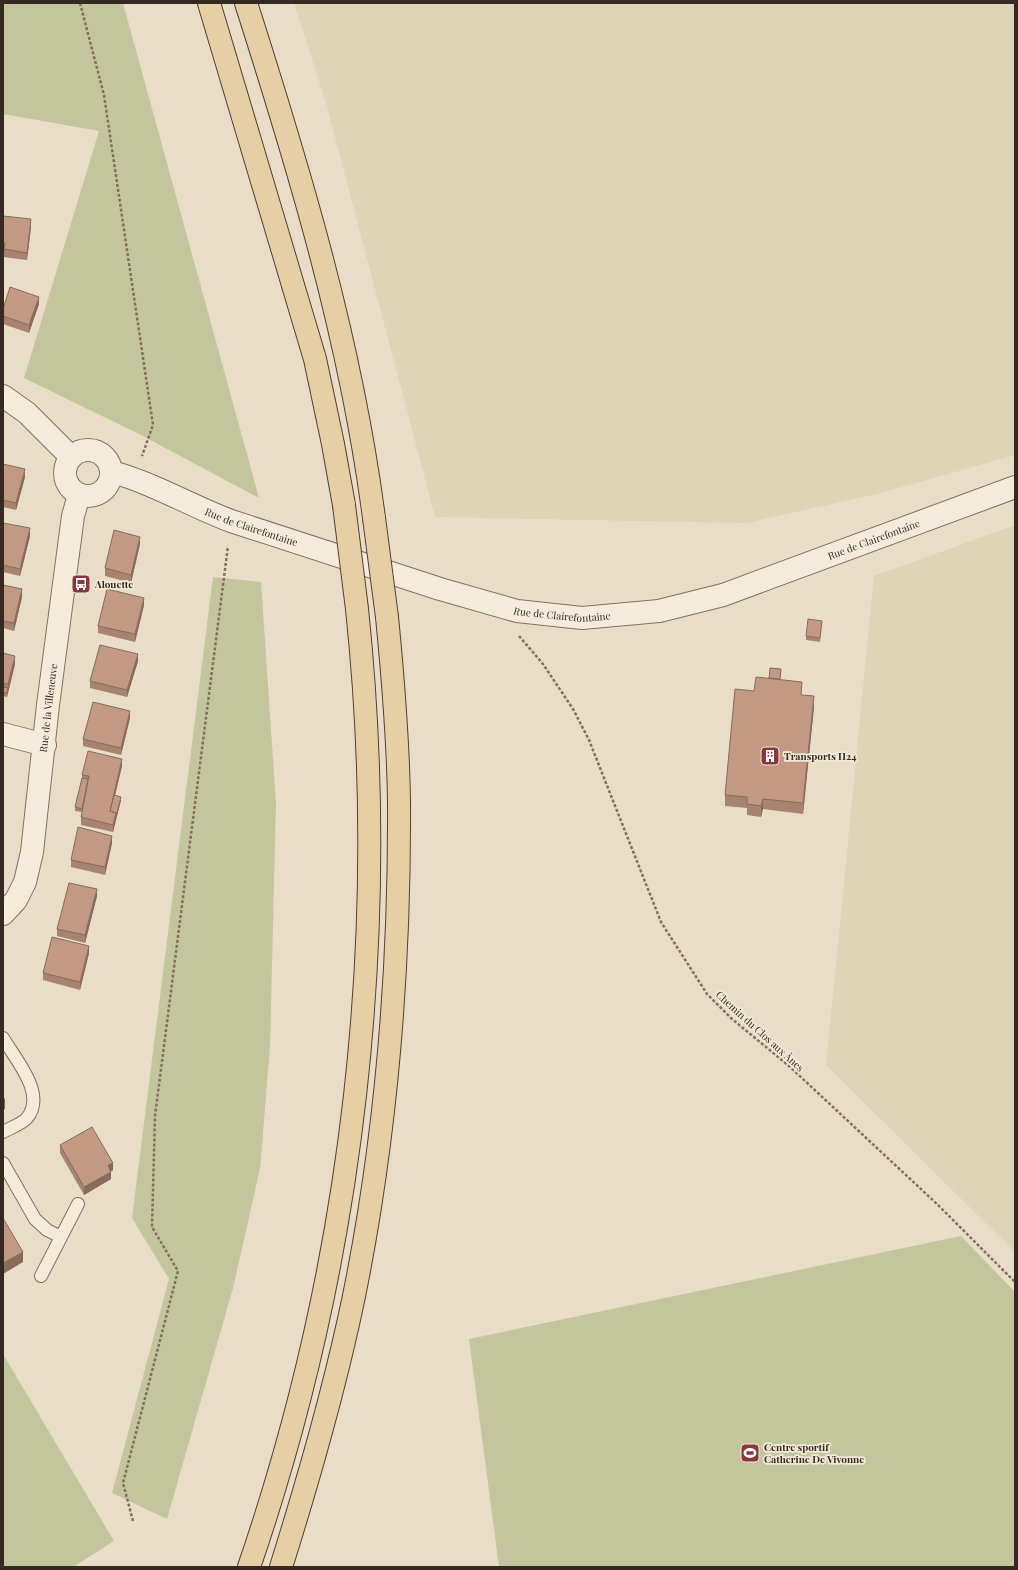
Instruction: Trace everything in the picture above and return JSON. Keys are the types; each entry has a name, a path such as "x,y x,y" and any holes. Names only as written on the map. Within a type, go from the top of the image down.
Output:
{"main road":[{"path":"209,3 315,359 333,444 344,505 357,610 365,707 370,854 366,962 358,1066 348,1154 317,1324 279,1474 249,1567"},
{"path":"246,3 312,215 334,302 366,458 387,617 394,698 398,799 398,902 393,1001 385,1098 371,1197 354,1295 332,1393 306,1489 281,1567"}],"street":[{"path":"3,396 27,413 71,457"},
{"path":"84,450 92,450 100,453 110,464 112,472 108,486 95,496 79,495 73,491 65,478 67,464 71,457 84,450"},
{"name":"Rue de Clairefontaine","path":"112,472 135,478 204,512 440,589 517,611 582,618 659,611 723,595 1015,487"},
{"name":"Rue de la Villeneuve","path":"3,914 16,900 24,882 32,852 45,745 48,705 73,516 79,495"},
{"path":"3,734 45,745"}],"lane":[{"path":"3,1038 28,1080 33,1094 33,1108 26,1119 3,1132"},
{"path":"3,1163 35,1220 47,1230 61,1237"},
{"path":"41,1276 78,1204"}],"path":[{"path":"80,3 104,95 153,425 135,478"},
{"path":"133,1521 124,1483 178,1271 152,1227 155,1116 231,521"},
{"name":"Chemin du Clos aux Ânes","path":"514,631 543,664 573,709 589,740 661,922 707,994 732,1019 789,1066 937,1204 1015,1282"}],"shaded area":[{"path":"294,3 1015,3 1015,455 881,493 746,523 435,517 326,103"},
{"path":"1015,525 1015,1252 826,1065 874,576"}],"green space":[{"path":"3,3 123,3 259,498 141,435 24,378 99,131 3,114"},
{"path":"213,577 261,582 276,804 270,1047 260,1169 233,1288 167,1519 112,1493 169,1279 132,1218"},
{"name":"Centre sportif Catherine De Vivonne","path":"961,1236 1015,1292 1015,1567 499,1567 469,1339"},
{"path":"3,1354 114,1541 73,1567 3,1567"}],"building":[{"path":"3,216 31,219 27,253 4,249"},
{"path":"10,287 39,297 29,325 3,316 3,309"},
{"path":"3,464 25,469 16,503 3,500"},
{"path":"3,523 30,528 20,569 3,565"},
{"path":"114,530 140,537 131,575 105,568"},
{"path":"3,585 22,589 14,623 3,621"},
{"path":"107,589 144,598 135,634 98,626"},
{"path":"808,619 822,621 820,638 806,636"},
{"path":"100,645 138,654 127,690 90,681"},
{"path":"3,653 15,656 8,684 3,683"},
{"path":"770,668 781,669 780,679 769,678"},
{"name":"Transports H24","path":"756,677 802,682 801,695 814,696 803,803 763,799 761,806 747,804 747,797 725,795 735,689 754,691"},
{"path":"3,687 8,688 7,693 3,692"},
{"path":"93,702 130,711 121,748 83,739"},
{"path":"88,751 122,759 110,811 116,813 113,825 81,817 89,776 82,775"},
{"path":"82,778 88,779 82,809 75,807"},
{"path":"114,795 121,797 116,816 116,813 110,811"},
{"path":"78,827 112,836 105,867 71,860"},
{"path":"69,883 97,889 85,935 57,929"},
{"path":"52,937 89,946 80,982 43,973"},
{"path":"92,1127 113,1163 108,1165 111,1172 84,1187 60,1145"},
{"path":"3,1218 23,1252 3,1263"}],"place":[{"name":"Alouette","path":"81,584"},
{"name":"Transports H24","path":"770,756"},
{"name":"Centre sportif Catherine De Vivonne","path":"750,1453"}]}
